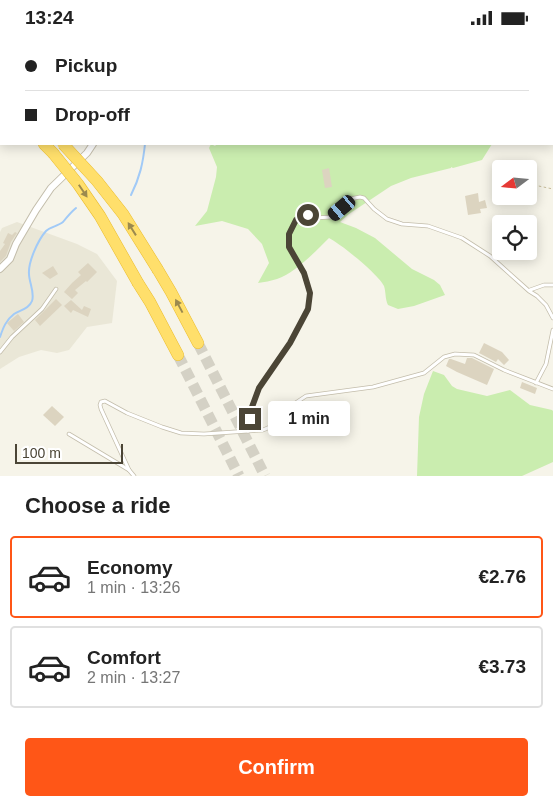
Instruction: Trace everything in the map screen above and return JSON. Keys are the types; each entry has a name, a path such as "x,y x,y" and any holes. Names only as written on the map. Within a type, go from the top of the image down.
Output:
{"highway":[{"path":"45,145 78,184 100,216 150,302 178,355"},
{"path":"64,145 97,181 123,214 172,292 198,343"}],"street":[{"path":"0,269 10,259 16,244 51,188 87,153 92,145"}],"lane":[{"path":"248,431 252,407 259,388 290,343 308,309 310,293 304,273 289,247 289,234 296,220 303,215 314,218 331,217 350,199 360,197 387,219 402,224 428,225 462,238 490,256 537,296 546,305 553,318"},
{"path":"529,291 544,285 553,285"},
{"path":"0,352 12,337 42,309 56,289"},
{"path":"536,383 546,364 553,330"},
{"path":"134,476 129,470 101,409 100,405 103,401 112,403 128,413 162,427 181,433 204,434 263,430 270,427 294,404 306,396 373,387 424,373 444,357 455,355 474,355 504,370 553,389"},
{"path":"69,434 129,470"}],"path":[{"path":"538,186 553,189"}],"shaded area":[{"path":"17,222 77,244 97,254 117,281 112,323 87,327 69,350 57,353 41,350 19,357 0,369 0,232 2,228"}],"green space":[{"path":"210,145 491,145 482,160 411,178 391,186 340,222 375,238 412,269 434,280 440,285 445,295 414,306 398,309 388,305 381,281 350,253 329,238 291,272 277,279 258,283 269,263 262,244 248,229 222,221 195,226 207,211 216,177 217,167 209,148"},
{"path":"433,371 444,375 452,386 457,389 487,396 510,390 530,405 552,410 553,462 522,476 417,476 419,417 424,394"}],"building":[{"path":"329,168 332,187 325,188 322,170"},
{"path":"478,193 479,202 485,200 487,208 480,209 481,213 468,215 465,196"},
{"path":"15,232 17,233 11,242 6,256 0,262 0,251 5,244 3,243 8,233 12,235"},
{"path":"88,263 97,272 75,290 78,293 72,299 64,292 81,275 78,272"},
{"path":"53,266 58,274 50,279 42,273"},
{"path":"56,299 62,305 40,326 35,320"},
{"path":"71,300 82,310 84,306 91,309 88,317 73,310 71,313 64,306"},
{"path":"18,314 24,322 14,331 7,323"},
{"path":"484,343 502,352 509,360 504,365 498,359 496,362 479,353"},
{"path":"467,358 472,358 494,369 487,385 446,366 449,359 465,364"},
{"path":"522,382 537,388 535,394 520,388"},
{"path":"52,406 64,417 55,426 43,415"}],"waterway":[{"path":"131,195 141,170 145,145"},
{"path":"0,337 9,319 31,304 33,295 29,269 34,251 40,240 46,231 63,222 76,208"}],"tunnel":[{"path":"198,343 265,476"},
{"path":"178,355 239,476"}],"route":[{"path":"250,419 259,388 290,343 308,309 310,293 304,273 289,247 289,234 296,220 303,215 308,215"}]}
